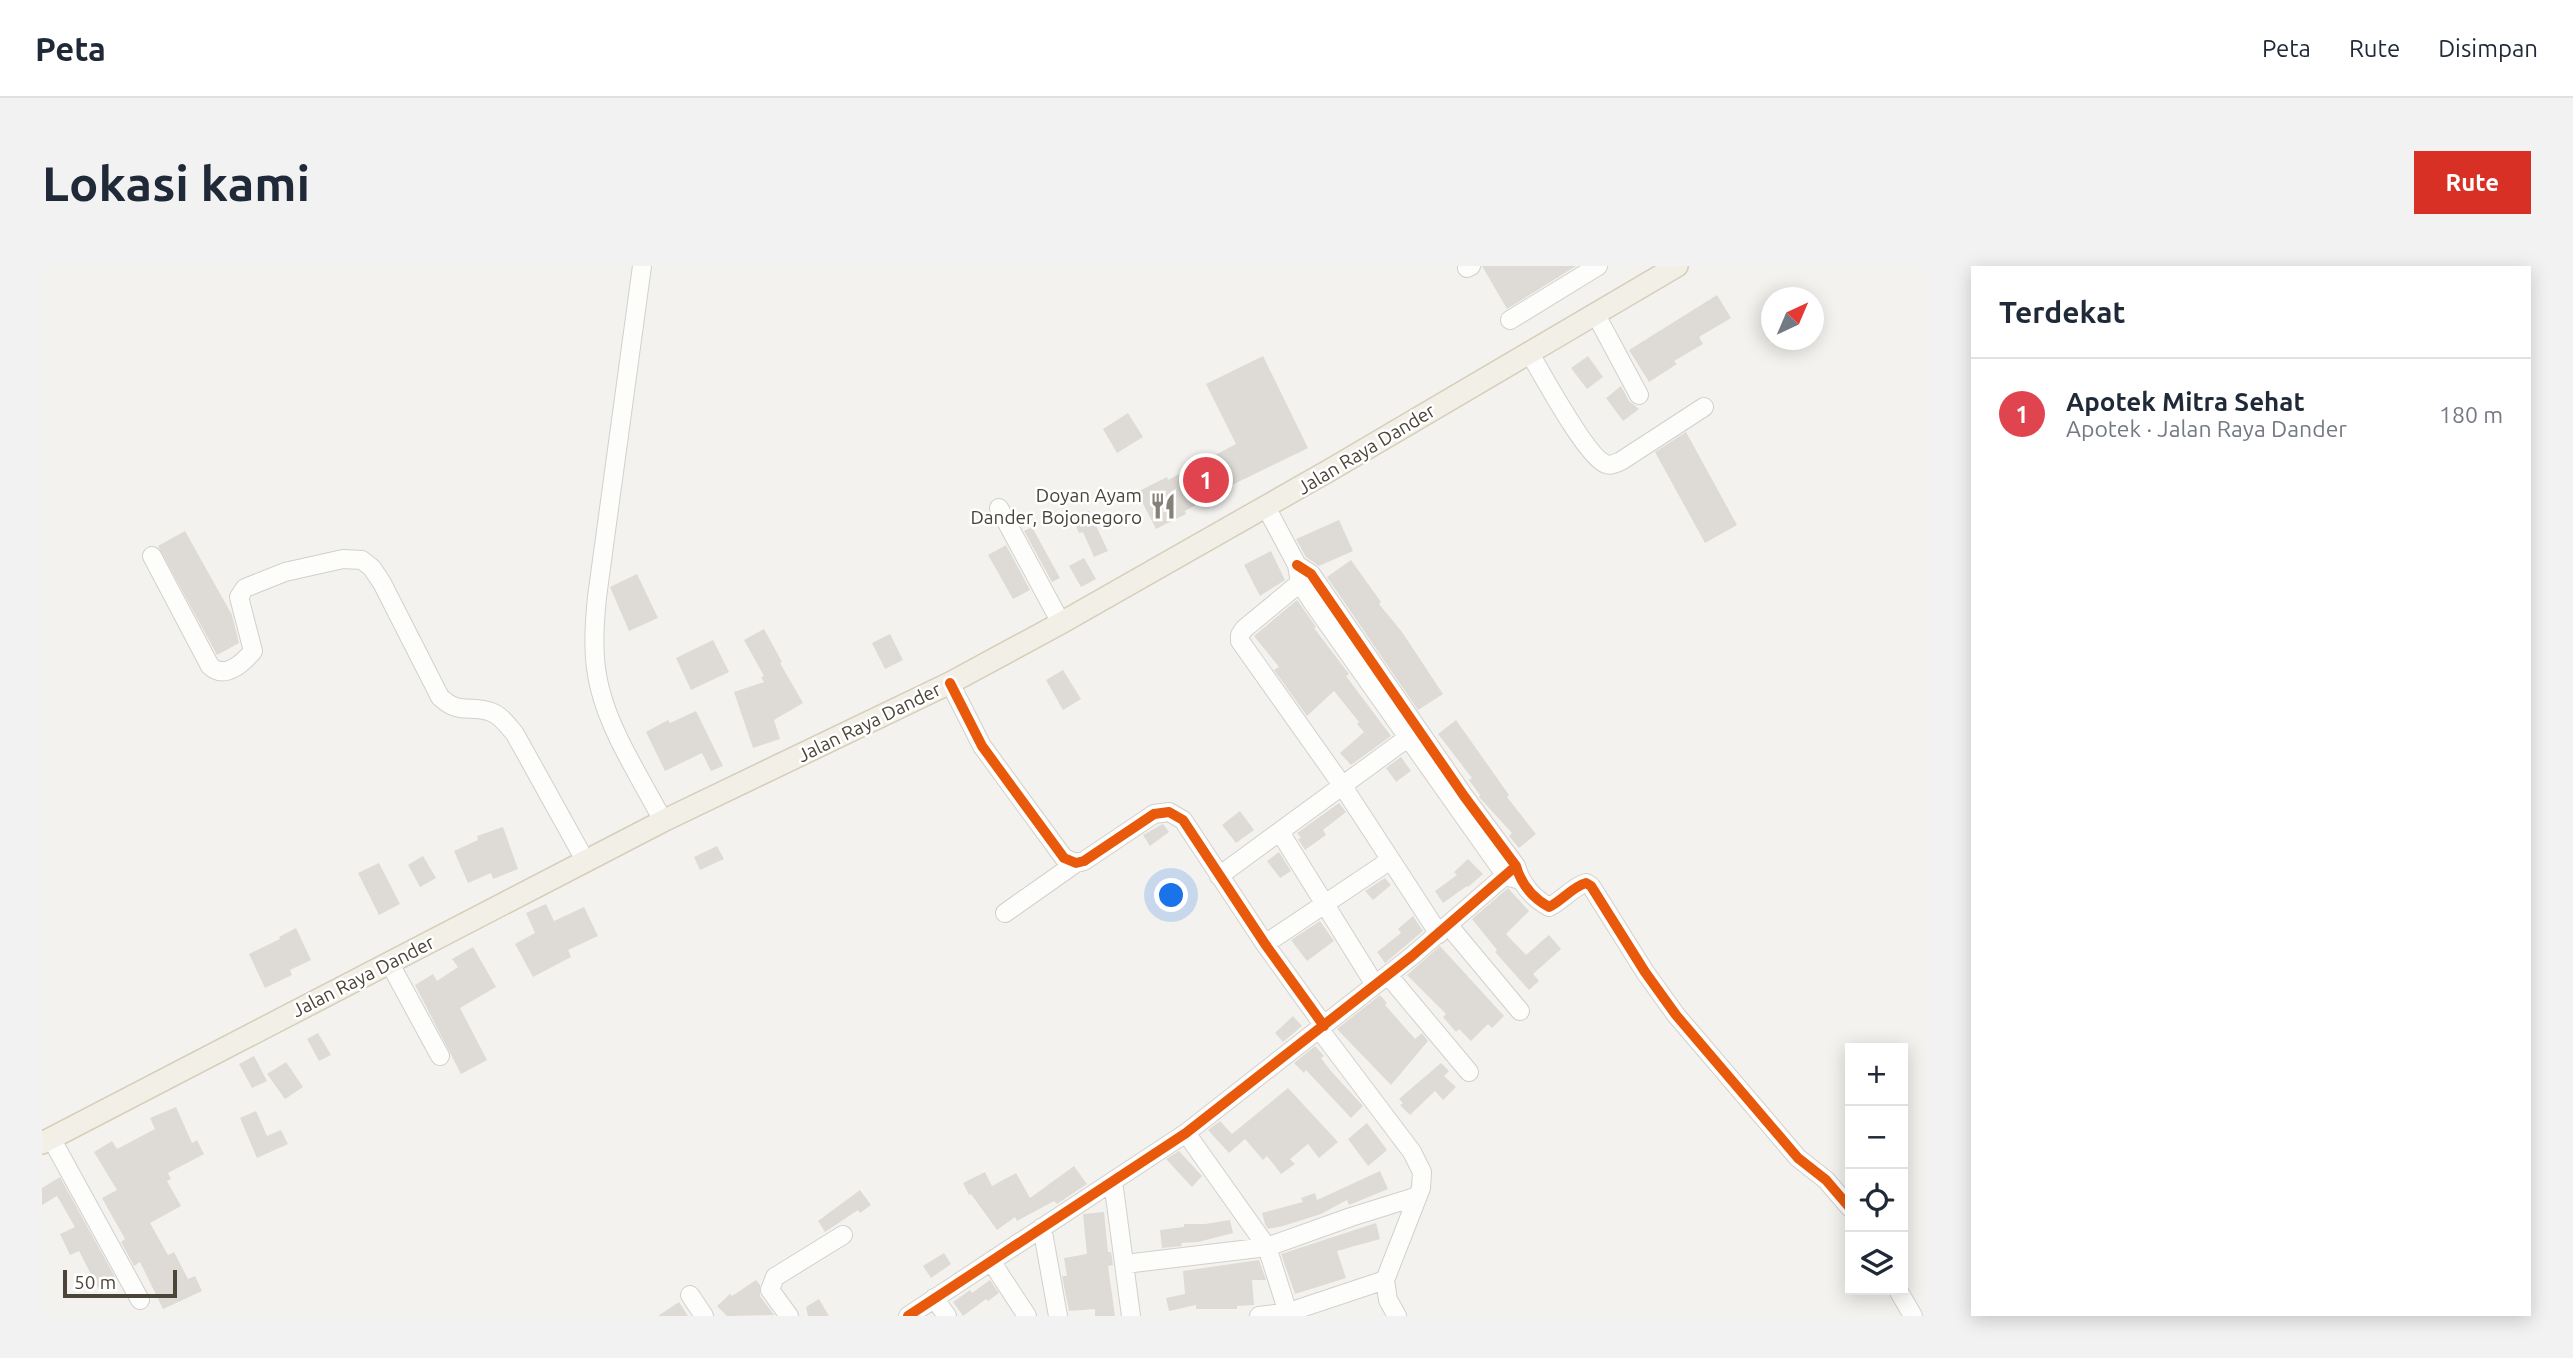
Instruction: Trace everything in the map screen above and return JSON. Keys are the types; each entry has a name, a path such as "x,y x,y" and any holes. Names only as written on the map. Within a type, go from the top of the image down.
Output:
{"main road":[{"name":"Jalan Raya Dander","path":"47,1140 663,821 950,682 1061,624 1266,507 1670,268"}],"street":[{"path":"642,266 597,597 595,652 600,691 610,718 663,821"},
{"path":"1510,320 1598,266"},
{"path":"1595,313 1639,395"},
{"path":"1529,352 1581,438 1605,464 1621,461 1704,407"},
{"path":"1266,507 1318,598 1514,874 1539,901 1549,907 1580,884 1591,886 1676,1016 1696,1036 1798,1158 1845,1202"},
{"path":"999,508 1061,624"},
{"path":"152,556 210,666 223,672 244,663 253,651 239,597 245,588 285,572 343,559 362,560 372,568 382,583 440,696 455,709 491,712 502,718 515,734 586,862"},
{"path":"1303,574 1244,629 1240,641 1342,785 1389,861 1444,930 1520,1011"},
{"path":"950,682 991,758 1034,814 1058,851 1064,858 1076,863"},
{"path":"1219,876 1413,734"},
{"path":"1005,913 1146,818 1162,811 1183,820 1322,1028 1418,1162 1422,1181 1418,1196 1385,1280 1388,1300 1397,1316"},
{"path":"1280,832 1324,904 1382,980 1469,1072"},
{"path":"1265,944 1389,861"},
{"path":"908,1316 1186,1133 1514,874"},
{"path":"389,962 440,1056"},
{"path":"1186,1133 1267,1247 1289,1314"},
{"path":"47,1140 140,1300"},
{"path":"1113,1181 1131,1316"},
{"path":"1125,1264 1267,1247 1418,1196"},
{"path":"1042,1227 1058,1316"},
{"path":"789,1316 770,1290 775,1277 843,1235"},
{"path":"991,1261 1027,1316"},
{"path":"1259,1316 1289,1314 1385,1280"},
{"path":"690,1295 704,1316"},
{"path":"1901,1295 1913,1316"},
{"path":"934,1298 947,1316"}],"building":[{"path":"1482,266 1576,266 1507,309"},
{"path":"1717,295 1731,318 1699,337 1703,344 1674,361 1677,364 1649,382 1629,350"},
{"path":"1263,356 1308,448 1236,483 1156,529 1137,492 1167,477 1168,480 1236,444 1206,384"},
{"path":"1588,356 1603,377 1587,389 1571,368"},
{"path":"1621,386 1629,401 1639,409 1623,421 1606,398"},
{"path":"1128,413 1143,437 1117,453 1103,429"},
{"path":"1686,432 1737,525 1705,543 1655,452"},
{"path":"1089,511 1108,551 1094,557 1083,532 1079,533 1072,517"},
{"path":"1339,520 1353,551 1319,566 1306,557 1296,539"},
{"path":"1032,527 1060,578 1052,582 1024,531"},
{"path":"185,531 232,615 239,643 217,655 158,546"},
{"path":"1006,545 1030,590 1013,599 988,555"},
{"path":"1271,551 1285,580 1260,596 1244,565"},
{"path":"1084,558 1096,579 1081,587 1069,566"},
{"path":"1351,560 1443,694 1418,710 1327,577"},
{"path":"637,574 658,618 629,631 610,587"},
{"path":"1297,600 1316,627 1314,628 1349,674 1346,676 1391,736 1351,765 1340,753 1364,732 1357,724 1359,722 1334,691 1307,716 1274,670 1279,667 1254,636"},
{"path":"764,629 803,703 774,720 780,739 753,748 734,692 764,682 761,677 764,676 744,640"},
{"path":"890,634 903,660 885,669 872,643"},
{"path":"713,640 729,672 691,690 676,658"},
{"path":"1063,670 1081,699 1063,710 1046,680"},
{"path":"696,711 723,766 711,771 702,753 665,771 646,732 668,720 670,723"},
{"path":"1456,720 1509,795 1507,797 1536,834 1519,848 1509,836 1512,833 1479,797 1469,780 1472,778 1438,734"},
{"path":"1401,757 1411,771 1396,782 1386,768"},
{"path":"1339,803 1346,812 1323,830 1326,835 1305,850 1297,833"},
{"path":"1240,811 1254,830 1236,843 1222,825"},
{"path":"1163,824 1169,832 1150,846 1143,835"},
{"path":"503,827 518,869 493,879 491,873 468,883 454,851 478,840 477,836"},
{"path":"717,846 724,859 700,870 694,857"},
{"path":"1279,852 1291,871 1280,878 1267,861"},
{"path":"423,856 436,878 420,887 408,865"},
{"path":"1468,859 1483,874 1443,903 1435,891 1457,875 1454,872"},
{"path":"379,863 400,904 379,915 358,873"},
{"path":"1385,878 1391,885 1373,900 1365,891"},
{"path":"1508,888 1529,911 1506,934 1526,955 1549,935 1561,949 1533,974 1539,981 1529,990 1495,952 1497,950 1472,919"},
{"path":"546,904 554,921 584,907 598,936 568,950 571,957 533,977 515,944 535,933 526,913"},
{"path":"1413,916 1423,931 1385,963 1377,952 1401,933 1398,929"},
{"path":"1320,921 1334,941 1307,961 1291,940"},
{"path":"296,928 311,960 290,970 292,975 265,988 249,954"},
{"path":"1440,946 1504,1016 1492,1028 1488,1024 1471,1041 1459,1029 1456,1032 1443,1017 1446,1014 1407,975"},
{"path":"473,947 496,987 460,1008 487,1060 461,1074 415,985 433,974 437,981 458,967 452,959"},
{"path":"1380,995 1387,1003 1385,1005 1415,1039 1422,1033 1428,1041 1391,1085 1337,1029"},
{"path":"1293,1016 1302,1026 1283,1042 1275,1033"},
{"path":"318,1033 331,1055 319,1061 307,1039"},
{"path":"1315,1046 1324,1056 1321,1058 1330,1070 1363,1106 1351,1118 1306,1070 1304,1073 1294,1063"},
{"path":"254,1056 267,1081 252,1088 239,1064"},
{"path":"286,1062 303,1087 285,1099 267,1074"},
{"path":"1441,1063 1449,1071 1444,1076 1456,1087 1443,1100 1435,1091 1410,1115 1400,1105 1403,1103 1399,1099"},
{"path":"1288,1088 1338,1142 1319,1158 1308,1144 1290,1159 1295,1164 1281,1174 1267,1156 1263,1160 1245,1139 1229,1153 1208,1130 1220,1121 1232,1134"},
{"path":"176,1107 192,1143 197,1140 204,1154 168,1173 171,1179 167,1181 181,1206 150,1223 168,1255 174,1252 188,1279 195,1276 202,1291 163,1309 140,1262 134,1266 121,1242 125,1239 102,1198 117,1190 94,1152 112,1141 117,1149 155,1129 150,1118"},
{"path":"256,1111 267,1136 281,1130 288,1144 257,1158 240,1118"},
{"path":"1367,1123 1387,1150 1368,1166 1348,1139"},
{"path":"1179,1151 1202,1176 1192,1187 1166,1159"},
{"path":"1074,1166 1087,1184 1057,1204 1054,1201 1017,1221 1015,1217 997,1230 971,1194 969,1195 963,1183 985,1172 992,1186 1016,1173 1030,1198"},
{"path":"1380,1171 1388,1189 1349,1205 1347,1200 1321,1214 1283,1226 1268,1229 1265,1224 1262,1213 1303,1202 1301,1198 1315,1193 1317,1200"},
{"path":"60,1177 116,1279 98,1288 79,1251 70,1255 60,1234 75,1227 57,1196 42,1205 42,1188"},
{"path":"860,1190 871,1205 860,1213 858,1210 825,1232 818,1221"},
{"path":"1104,1212 1108,1252 1111,1252 1113,1265 1108,1266 1115,1316 1095,1316 1095,1309 1069,1311 1062,1276 1067,1276 1064,1258 1087,1254 1083,1214"},
{"path":"1230,1220 1233,1233 1198,1242 1181,1243 1182,1246 1162,1248 1160,1230 1184,1227 1184,1224"},
{"path":"1376,1223 1380,1239 1337,1251 1346,1278 1295,1294 1281,1254"},
{"path":"944,1253 951,1264 931,1278 923,1266"},
{"path":"1259,1260 1266,1280 1252,1280 1254,1305 1237,1306 1237,1309 1196,1309 1196,1305 1169,1311 1166,1298 1185,1294 1183,1271"},
{"path":"756,1280 760,1285 760,1296 774,1315 727,1316 717,1306 730,1294 732,1296"},
{"path":"990,1280 999,1293 963,1316 953,1302"},
{"path":"819,1299 829,1316 808,1316 806,1307"},
{"path":"679,1302 688,1316 658,1316"}],"cycle path":[{"path":"1297,565 1311,574 1464,796 1516,866 1528,890 1549,907 1581,885 1586,883 1591,886 1645,972 1676,1015 1798,1158 1826,1180 1845,1202"},
{"path":"950,683 982,746 1064,858 1076,863 1084,861 1154,814 1169,812 1183,820 1265,944 1324,1026"},
{"path":"908,1316 1186,1133 1412,956 1516,866"}],"place":[{"name":"Apotek Mitra Sehat","path":"1206,480"},
{"name":"Doyan Ayam Dander, Bojonegoro","path":"1163,506"}]}
